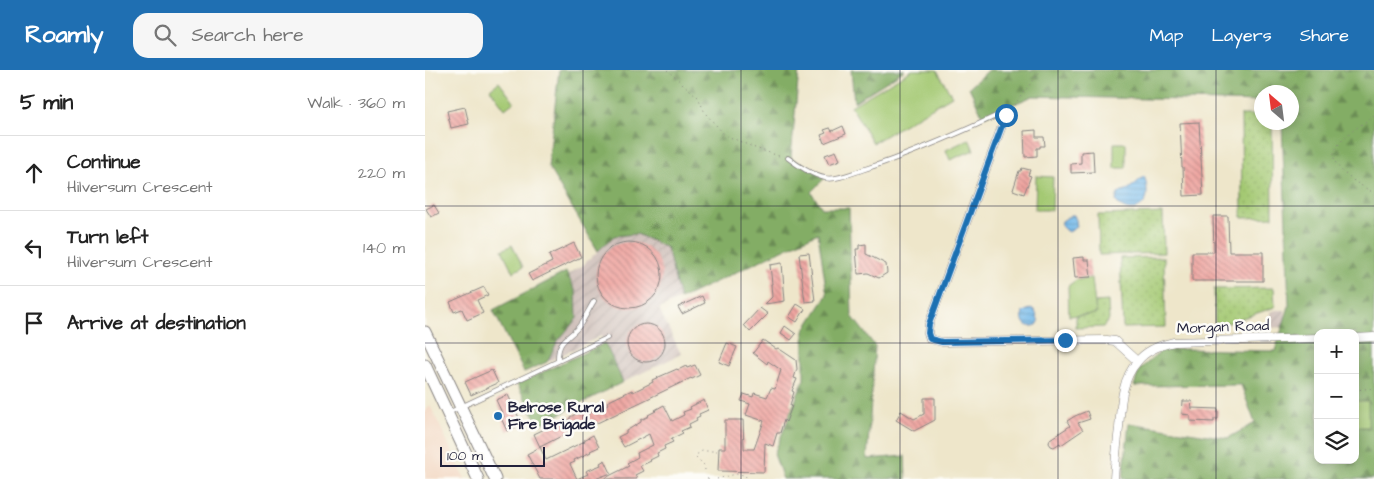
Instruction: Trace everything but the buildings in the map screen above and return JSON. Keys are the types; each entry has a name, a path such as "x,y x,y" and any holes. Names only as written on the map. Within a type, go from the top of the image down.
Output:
{"main road":[{"path":"425,332 495,479"},
{"path":"425,365 478,479"}],"street":[{"path":"1006,115 929,324 928,333 930,339 942,342 1107,340 1115,341 1137,361"},
{"path":"1359,338 1374,337"},
{"name":"Morgan Road","path":"1114,479 1123,391 1128,376 1137,361 1157,346 1174,342 1314,338"}],"lane":[{"path":"788,158 801,167 826,179 845,176 939,142 998,115 1006,115"},
{"path":"558,360 558,351 566,338 579,327 594,301"},
{"path":"448,413 607,338"}],"path":[{"path":"667,70 698,97 705,113 725,135 755,148 788,158"},
{"path":"1006,115 1041,70"},
{"path":"1374,116 1340,141 1334,153 1339,169 1374,193"},
{"path":"1359,390 1374,388"},
{"path":"705,470 704,465 696,455 703,452 717,451"},
{"path":"717,479 736,474 745,475 746,477"}],"shaded area":[{"path":"638,234 667,248 680,299 659,309 681,354 623,382 601,336 547,362 557,342 577,318 576,292 568,274 582,266 614,236"},
{"path":"1285,310 1286,327 1270,328 1270,312"},
{"path":"430,405 465,479 425,479 425,410"}],"green space":[{"path":"559,70 799,70 791,158 826,177 811,192 822,208 849,208 852,316 875,346 867,459 905,456 906,479 783,479 774,454 804,379 804,331 827,295 818,233 680,299 667,248 637,234 614,236 598,251 548,167"},
{"path":"851,70 905,70 854,102"},
{"path":"912,70 937,70 952,96 873,143 851,106"},
{"path":"989,70 1374,70 1374,479 1123,479 1129,423 1228,438 1255,423 1241,385 1134,386 1139,370 1162,350 1275,351 1289,306 1282,130 1299,130 1299,85 1254,85 1254,102 1033,96 983,117 969,87"},
{"path":"499,82 514,102 505,109 490,89"},
{"path":"1241,115 1254,115 1254,130 1272,130 1273,217 1242,218"},
{"path":"969,139 974,150 950,160 946,150"},
{"path":"1114,143 1126,143 1126,168 1114,168"},
{"path":"1036,176 1053,177 1052,210 1035,210"},
{"path":"1163,213 1164,253 1099,255 1098,215"},
{"path":"512,245 523,267 513,272 502,250"},
{"path":"1164,257 1166,327 1123,328 1120,258"},
{"path":"566,272 576,292 577,318 557,342 547,362 524,372 493,310"},
{"path":"1092,278 1096,314 1069,316 1068,286 1076,280"},
{"path":"1274,288 1275,307 1228,323 1215,324 1214,289"},
{"path":"1108,301 1109,320 1103,327 1076,328 1076,316 1096,314 1095,302"},
{"path":"605,343 623,382 539,425 517,384"},
{"path":"1359,401 1368,401 1368,427 1359,427"}],"water":[{"path":"1144,176 1147,195 1143,205 1131,210 1119,205 1116,201 1118,194 1130,188"},
{"path":"1074,215 1077,227 1069,232 1061,226 1062,221"},
{"path":"1032,308 1039,322 1037,325 1027,326 1024,322 1023,312"}],"place":[{"name":"Belrose Rural Fire Brigade","path":"498,416"}],"route":[{"path":"1006,115 929,324 928,333 930,339 942,342 1065,340"}]}
